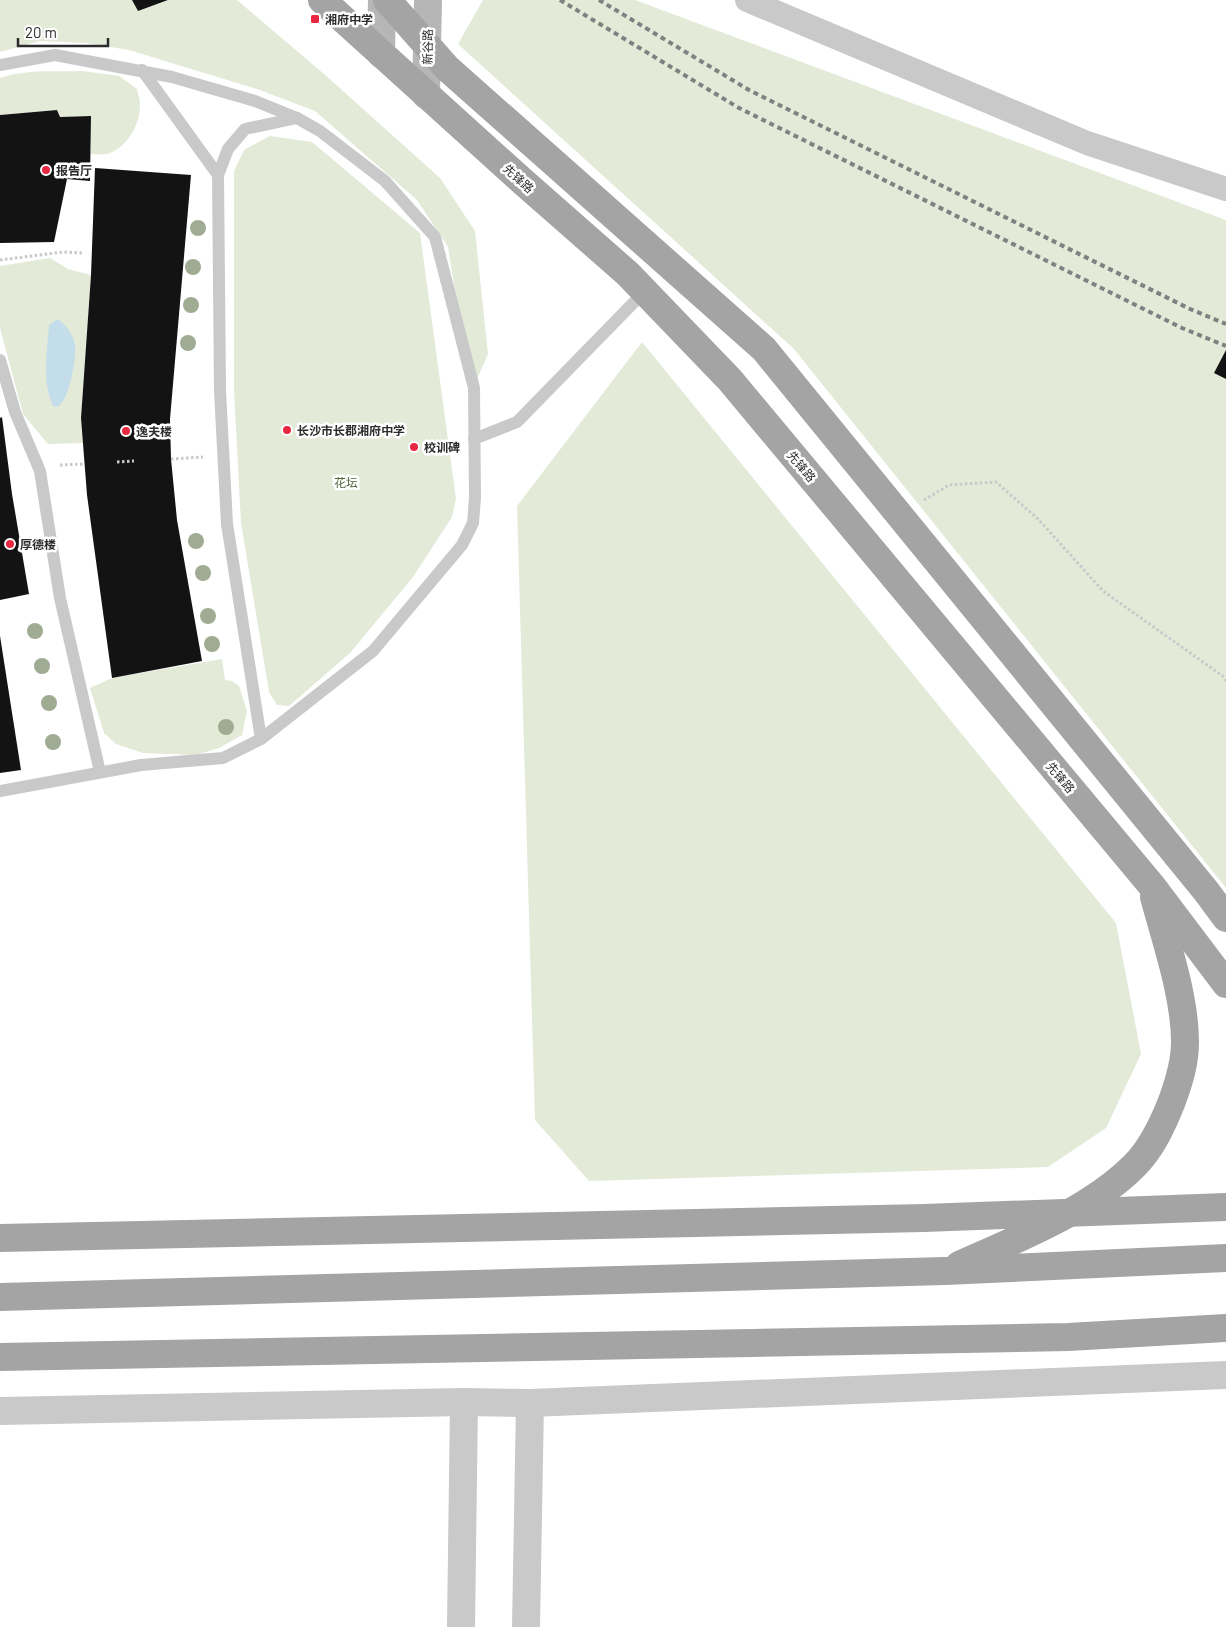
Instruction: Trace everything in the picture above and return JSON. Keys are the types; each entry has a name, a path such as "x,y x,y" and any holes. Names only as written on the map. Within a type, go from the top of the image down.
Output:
{"main road":[{"name":"先锋路","path":"322,0 628,274 730,380 1152,886 1226,984"},
{"path":"381,54 382,0"},
{"path":"387,0 447,68 764,349 1226,918"},
{"name":"新谷路","path":"426,95 428,0"},
{"path":"946,1271 1070,1212 1106,1191 1135,1165 1155,1138 1181,1078 1185,1042 1182,1002 1152,886"},
{"path":"0,1238 924,1218 1226,1207"},
{"path":"0,1297 946,1271 1226,1258"},
{"path":"0,1357 1058,1337 1226,1328"}],"street":[{"path":"748,0 1087,143 1226,190"},
{"path":"0,1411 464,1402 530,1403 1226,1375"},
{"path":"461,1627 464,1402"},
{"path":"526,1627 530,1403"}],"lane":[{"path":"0,65 55,55 172,76 255,101 297,118 320,131 385,181 435,237 474,388 475,498 472,523 462,546 373,651 261,739 223,758 141,765 0,791"},
{"path":"142,70 218,175"},
{"path":"261,739 227,524 220,391 218,175 228,149 246,129 297,118"},
{"path":"474,439 517,422 644,292"},
{"path":"0,360 15,412 40,471 60,598 100,772"}],"path":[{"path":"0,260 63,252 83,253"},
{"path":"171,459 224,456"},
{"path":"117,462 134,461"},
{"path":"57,465 84,464"},
{"path":"899,514 949,485 996,482 1038,519 1103,591 1224,676 1226,681"}],"green space":[{"path":"0,0 132,0 138,11 169,0 237,0 324,74 440,178 475,231 488,354 477,379 460,322 448,247 417,200 315,111 257,89 129,50 86,43 40,41 0,52"},
{"path":"483,0 635,0 1226,220 1226,888 794,349 458,44"},
{"path":"83,71 119,76 137,89 140,105 138,120 131,135 121,147 114,151 107,154 91,154 91,116 60,117 57,110 0,115 0,78 30,72"},
{"name":"花坛","path":"270,136 312,142 420,233 456,499 452,517 413,577 350,653 289,706 277,705 269,692 241,523 234,391 234,171 244,150"},
{"path":"50,258 68,269 91,275 81,418 83,443 48,444 23,414 0,328 0,266"},
{"path":"642,342 1116,923 1141,1054 1106,1128 1048,1167 589,1181 535,1120 517,506"},
{"path":"222,659 225,680 232,681 239,686 247,711 242,735 219,748 196,755 143,753 116,744 104,733 90,688 112,678"}],"water":[{"path":"58,319 70,332 75,344 75,351 69,388 64,400 58,407 53,406 47,387 46,366 49,325"}],"building":[{"path":"132,0 168,0 138,11"},
{"name":"报告厅","path":"57,110 60,117 91,116 90,181 67,179 54,242 0,243 0,115"},
{"name":"逸夫楼","path":"95,168 191,175 170,419 171,459 177,520 202,661 112,678 87,495 81,418 91,275"},
{"path":"1226,350 1226,379 1214,373"},
{"name":"厚德楼","path":"2,417 12,494 29,594 0,600 0,418"},
{"path":"0,636 21,770 0,773"}],"railway":[{"path":"560,0 739,108 1182,328 1226,346"},
{"path":"599,0 749,90 1190,309 1226,324"}],"place":[{"name":"湘府中学","path":"315,19"},
{"name":"报告厅","path":"46,170"},
{"name":"长沙市长郡湘府中学","path":"287,430"},
{"name":"逸夫楼","path":"126,431"},
{"name":"校训碑","path":"414,447"},
{"name":"厚德楼","path":"10,544"}]}
